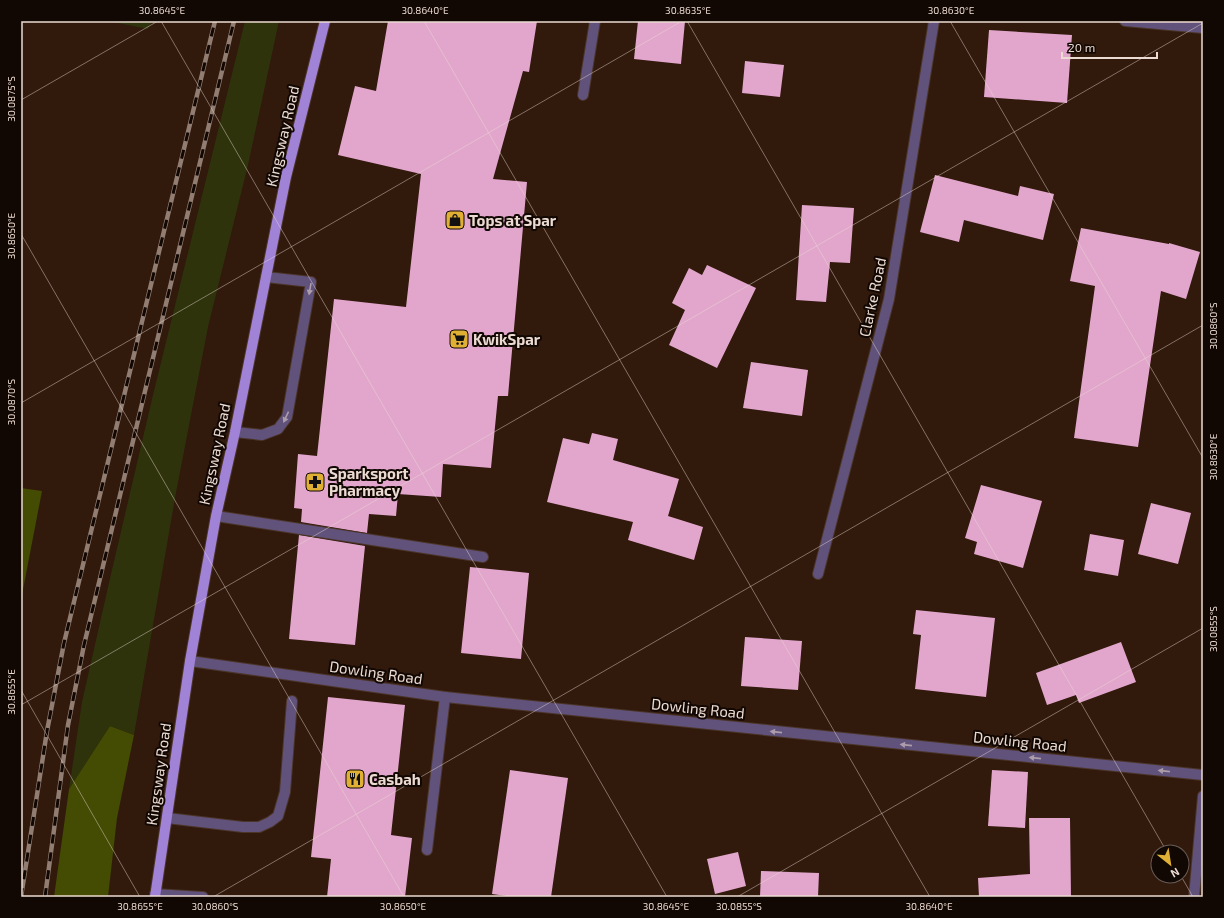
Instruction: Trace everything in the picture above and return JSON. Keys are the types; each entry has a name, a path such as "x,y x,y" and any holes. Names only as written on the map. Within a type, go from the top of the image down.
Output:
{"main road":[{"name":"Kingsway Road","path":"155,896 190,661 216,516 235,432 286,177 325,21"}],"street":[{"path":"583,95 595,21"},
{"name":"Clarke Road","path":"818,574 889,299 934,21"},
{"path":"1125,21 1203,28"},
{"path":"235,432 262,435 278,429 287,417 311,282 266,277"},
{"path":"216,516 483,557"},
{"name":"Dowling Road","path":"190,661 445,697 1203,775"},
{"path":"428,850 445,697"},
{"path":"167,818 243,827 259,827 278,816 285,792 292,701"},
{"path":"1194,897 1203,796"},
{"path":"155,896 203,897"}],"green space":[{"path":"108,21 152,21 148,29"},
{"path":"245,21 279,21 248,165 208,327 175,498 134,735 110,726 69,789 82,702 108,587 152,399"},
{"path":"21,488 42,491 21,600"},
{"path":"110,726 134,735 117,818 108,897 54,897 69,789"}],"building":[{"path":"388,21 537,21 529,72 523,71 493,179 527,182 508,396 498,396 491,468 443,464 441,497 398,494 396,516 369,514 367,533 301,522 302,509 294,508 298,454 317,456 334,299 406,307 421,174 338,155 355,86 376,91"},
{"path":"638,21 685,21 681,64 634,59"},
{"path":"989,30 1072,35 1067,103 984,97"},
{"path":"745,61 784,65 780,97 742,93"},
{"path":"935,175 1018,196 1020,186 1054,194 1043,240 964,220 959,242 920,232"},
{"path":"802,205 854,208 850,263 830,262 826,302 796,300"},
{"path":"1081,228 1169,243 1200,252 1186,299 1161,291 1138,447 1074,438 1095,286 1070,281"},
{"path":"707,265 756,288 717,368 669,345 685,310 672,303 689,268 702,275"},
{"path":"751,362 808,370 802,416 743,408"},
{"path":"592,433 618,439 613,460 679,479 668,516 703,527 694,560 628,540 633,522 547,502 563,438 589,444"},
{"path":"981,485 1042,501 1023,568 974,554 977,542 965,538"},
{"path":"1151,503 1191,513 1178,564 1138,554"},
{"path":"1090,534 1124,540 1118,576 1084,570"},
{"path":"299,535 365,546 355,645 289,639"},
{"path":"470,567 529,573 521,659 461,653"},
{"path":"916,610 995,618 986,697 915,689 921,635 913,634"},
{"path":"745,637 802,641 798,690 741,686"},
{"path":"1121,642 1136,682 1079,703 1076,695 1047,705 1036,673"},
{"path":"328,697 405,705 391,835 412,838 405,897 327,897 331,859 311,857"},
{"path":"510,770 568,778 551,897 513,897 492,894"},
{"path":"992,770 1028,772 1025,828 988,826"},
{"path":"1029,818 1070,818 1071,897 979,897 978,878 1030,874"},
{"path":"738,852 746,886 715,894 707,859"},
{"path":"761,871 819,873 818,897 760,897"}],"railway":[{"path":"21,897 47,731 64,643 215,21"},
{"path":"45,897 68,725 84,645 234,21"}],"place":[{"name":"Tops at Spar","path":"455,220"},
{"name":"KwikSpar","path":"459,339"},
{"name":"Sparksport Pharmacy","path":"315,482"},
{"name":"Casbah","path":"355,779"}]}
